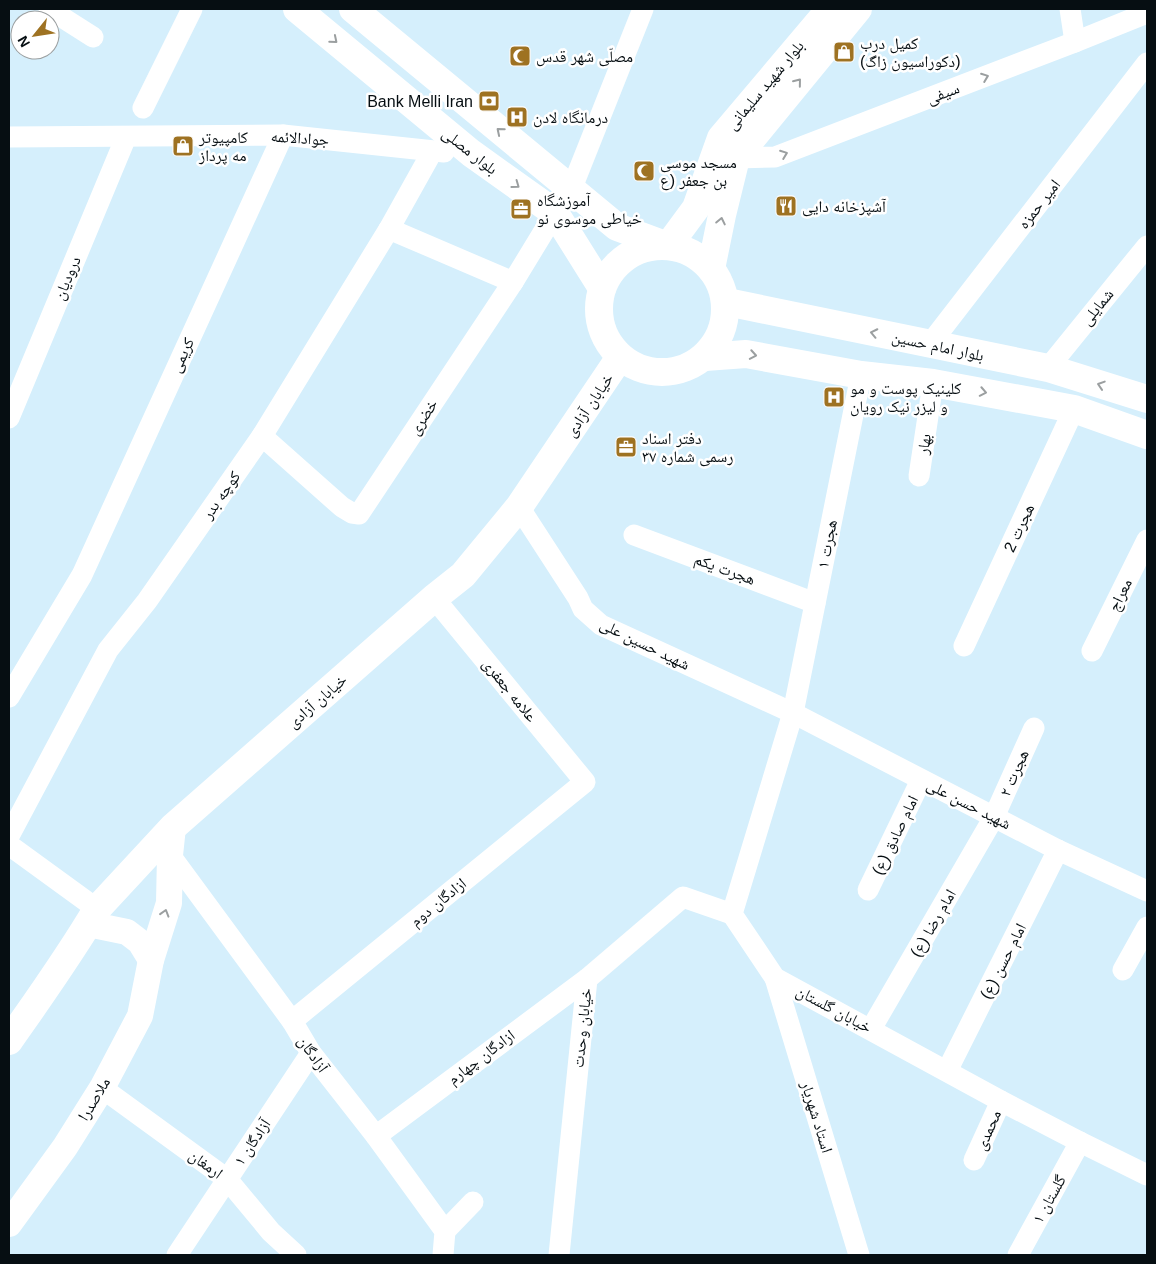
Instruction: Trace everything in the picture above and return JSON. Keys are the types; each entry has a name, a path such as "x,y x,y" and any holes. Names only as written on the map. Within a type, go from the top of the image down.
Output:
{"main road":[{"name":"بلوار مصلی","path":"297,9 471,153 554,214 602,288"},
{"name":"بلوار مصلی","path":"353,9 617,228 668,246"},
{"name":"بلوار شهید سلیمانی","path":"668,246 696,208 721,138 830,9"},
{"name":"بلوار شهید سلیمانی","path":"711,269 736,158 858,9"},
{"path":"668,246 684,250 699,258 711,269 721,285 727,302 724,326 715,346 705,357 681,370 660,373 639,369 620,358 608,343 600,326 598,307 602,288 612,270 628,255 647,247 668,246"},
{"name":"بلوار امام حسین","path":"727,302 1048,368 1147,399"},
{"path":"705,357 746,354 861,375 933,382 1074,409 1147,435"},
{"name":"خیابان آزادی","path":"9,1041 92,916 173,827 434,598 463,576 519,507 620,358"}],"street":[{"path":"49,9 93,37"},
{"path":"143,108 192,9"},
{"path":"571,190 644,9"},
{"path":"1070,9 1074,42"},
{"name":"سیفی","path":"736,158 775,157 1147,13"},
{"name":"امیر حمزه","path":"930,344 1147,63"},
{"name":"جوادالائمه","path":"9,138 283,135 432,152 471,153"},
{"name":"کریمی","path":"9,698 82,575 283,135"},
{"name":"درودیان","path":"9,418 126,137"},
{"name":"کوچه بدر","path":"9,836 108,650 147,601 262,436 389,229 432,152"},
{"name":"خضری","path":"262,436 342,507 358,514 513,282 554,214"},
{"path":"389,229 513,282"},
{"name":"شمایلی","path":"1048,368 1147,246"},
{"name":"هجرت ۱","path":"793,713 861,375"},
{"name":"بهار","path":"919,476 933,382"},
{"name":"هجرت 2","path":"964,646 1074,409"},
{"name":"شهید حسین علی","path":"519,507 578,598 583,609 601,625 793,713"},
{"name":"هجرت یکم","path":"634,535 815,603"},
{"name":"معراج","path":"1092,650 1147,540"},
{"name":"علامه جعفری","path":"434,598 585,782"},
{"path":"732,914 793,713"},
{"name":"شهید حسن علی","path":"793,713 994,818 1147,891"},
{"name":"هجرت ۲","path":"994,818 1034,728"},
{"name":"امام صادق (ع)","path":"868,890 921,780"},
{"name":"ازادگان دوم","path":"292,1021 585,782"},
{"name":"امام رضا (ع)","path":"871,1029 994,818"},
{"name":"ملاصدرا","path":"9,1224 65,1147 102,1088 140,1016 151,960 168,903 173,827"},
{"path":"9,845 92,916 127,932 140,942 151,960"},
{"name":"امام حسن (ع)","path":"947,1071 1058,850"},
{"name":"آزادگان","path":"170,855 292,1021 311,1053 376,1136 445,1231"},
{"name":"خیابان وحدت","path":"559,1255 587,978 683,897 732,914"},
{"name":"خیابان گلستان","path":"732,914 775,978 1001,1101 1147,1175"},
{"path":"1123,970 1147,927"},
{"name":"ازادگان چهارم","path":"376,1136 587,978"},
{"name":"استاد شهریار","path":"775,978 859,1255"},
{"name":"آزادگان ۱","path":"177,1255 311,1053"},
{"name":"ارمغان","path":"102,1088 227,1179 271,1232 296,1255"},
{"name":"محمدی","path":"974,1160 1001,1101"},
{"name":"گلستان ۱","path":"1018,1255 1080,1142"},
{"path":"443,1255 445,1231 474,1202"},
{"path":"271,1232 274,1255"}],"place":[{"name":"کمیل درب (دکوراسیون زاگ)","path":"844,52"},
{"name":"مصلّی شهر قدس","path":"520,56"},
{"name":"Bank Melli Iran","path":"489,101"},
{"name":"درمانگاه لادن","path":"517,117"},
{"name":"کامپیوتر مه پرداز","path":"183,146"},
{"name":"مسجد موسی بن جعفر (ع","path":"644,171"},
{"name":"آشپزخانه دایی","path":"786,206"},
{"name":"آموزشگاه خیاطی موسوی نو","path":"521,209"},
{"name":"کلینیک پوست و مو و لیزر نیک رویان","path":"834,397"},
{"name":"دفتر اسناد رسمی شماره ۳۷","path":"626,447"}]}
